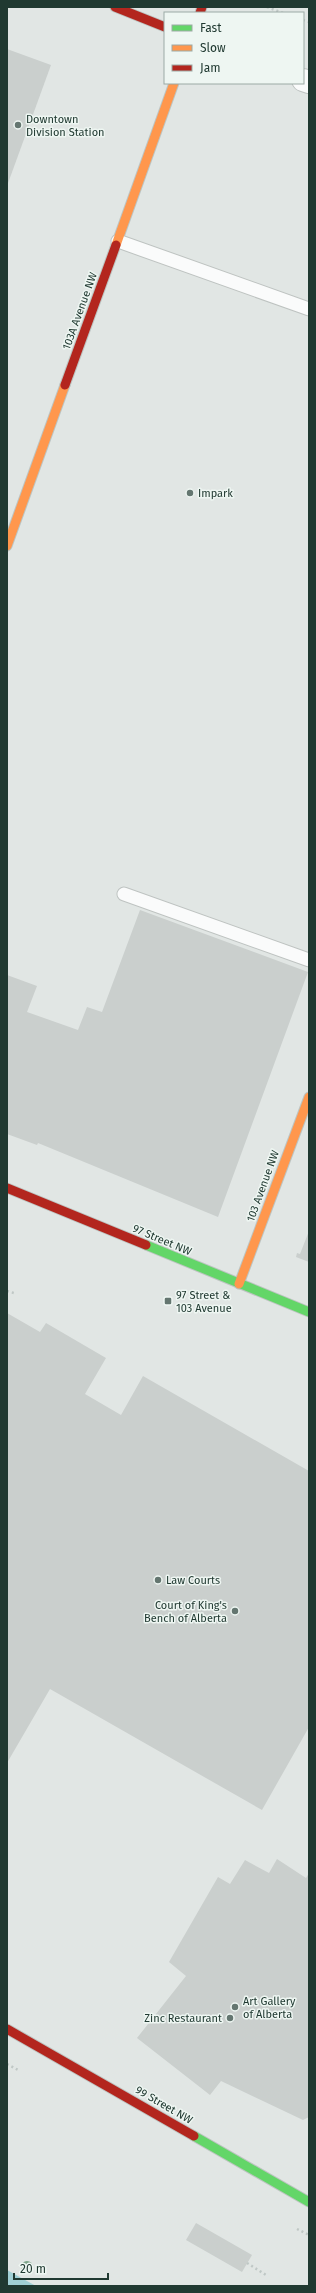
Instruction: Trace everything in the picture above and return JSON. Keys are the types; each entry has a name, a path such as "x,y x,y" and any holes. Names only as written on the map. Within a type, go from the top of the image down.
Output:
{"main road":[{"path":"115,7 164,27"},
{"name":"103A Avenue NW","path":"7,546 174,84"},
{"name":"103 Avenue NW","path":"239,1284 309,1097"},
{"name":"97 Street NW","path":"7,1188 309,1312"},
{"name":"99 Street NW","path":"7,2029 309,2202"}],"lane":[{"path":"118,241 309,309"},
{"path":"124,894 309,960"}],"path":[{"path":"267,7 280,12"},
{"path":"7,1291 14,1293"},
{"path":"247,2264 266,2275"}],"water":[{"path":"7,2270 36,2286 7,2286"}],"building":[{"name":"Downtown Division Station","path":"7,49 51,65 7,186"},
{"path":"140,910 308,972 218,1217 38,1143 37,1145 7,1134 7,975 37,986 27,1012 78,1030 87,1007 102,1012"},
{"path":"309,1231 309,1262 296,1257 297,1253 300,1254"},
{"name":"Law Courts","path":"7,1313 40,1332 46,1323 106,1358 85,1394 121,1415 143,1376 309,1471 309,1727 262,1810 50,1689 7,1763"},
{"name":"Art Gallery of Alberta","path":"277,1859 306,1878 309,1873 309,2117 303,2120 221,2081 210,2095 137,2038 186,1976 169,1962 218,1877 230,1884 245,1860 269,1873"},
{"path":"196,2223 252,2255 242,2272 186,2240"}],"traffic: fast":[{"path":"146,1245 309,1312"},
{"path":"194,2136 309,2202"}],"traffic: slow":[{"path":"116,245 174,84"},
{"path":"7,546 65,385"},
{"path":"239,1284 309,1097"}],"traffic: jam":[{"path":"115,7 164,27"},
{"path":"200,12 202,7"},
{"path":"65,385 116,245"},
{"path":"7,1188 146,1245"},
{"path":"7,2029 194,2136"}],"place":[{"name":"Downtown Division Station","path":"18,125"},
{"name":"Impark","path":"190,493"},
{"name":"97 Street & 103 Avenue","path":"168,1301"},
{"name":"Law Courts","path":"158,1580"},
{"name":"Court of King's Bench of Alberta","path":"235,1611"},
{"name":"Art Gallery of Alberta","path":"235,2007"},
{"name":"Zinc Restaurant","path":"230,2018"}]}
